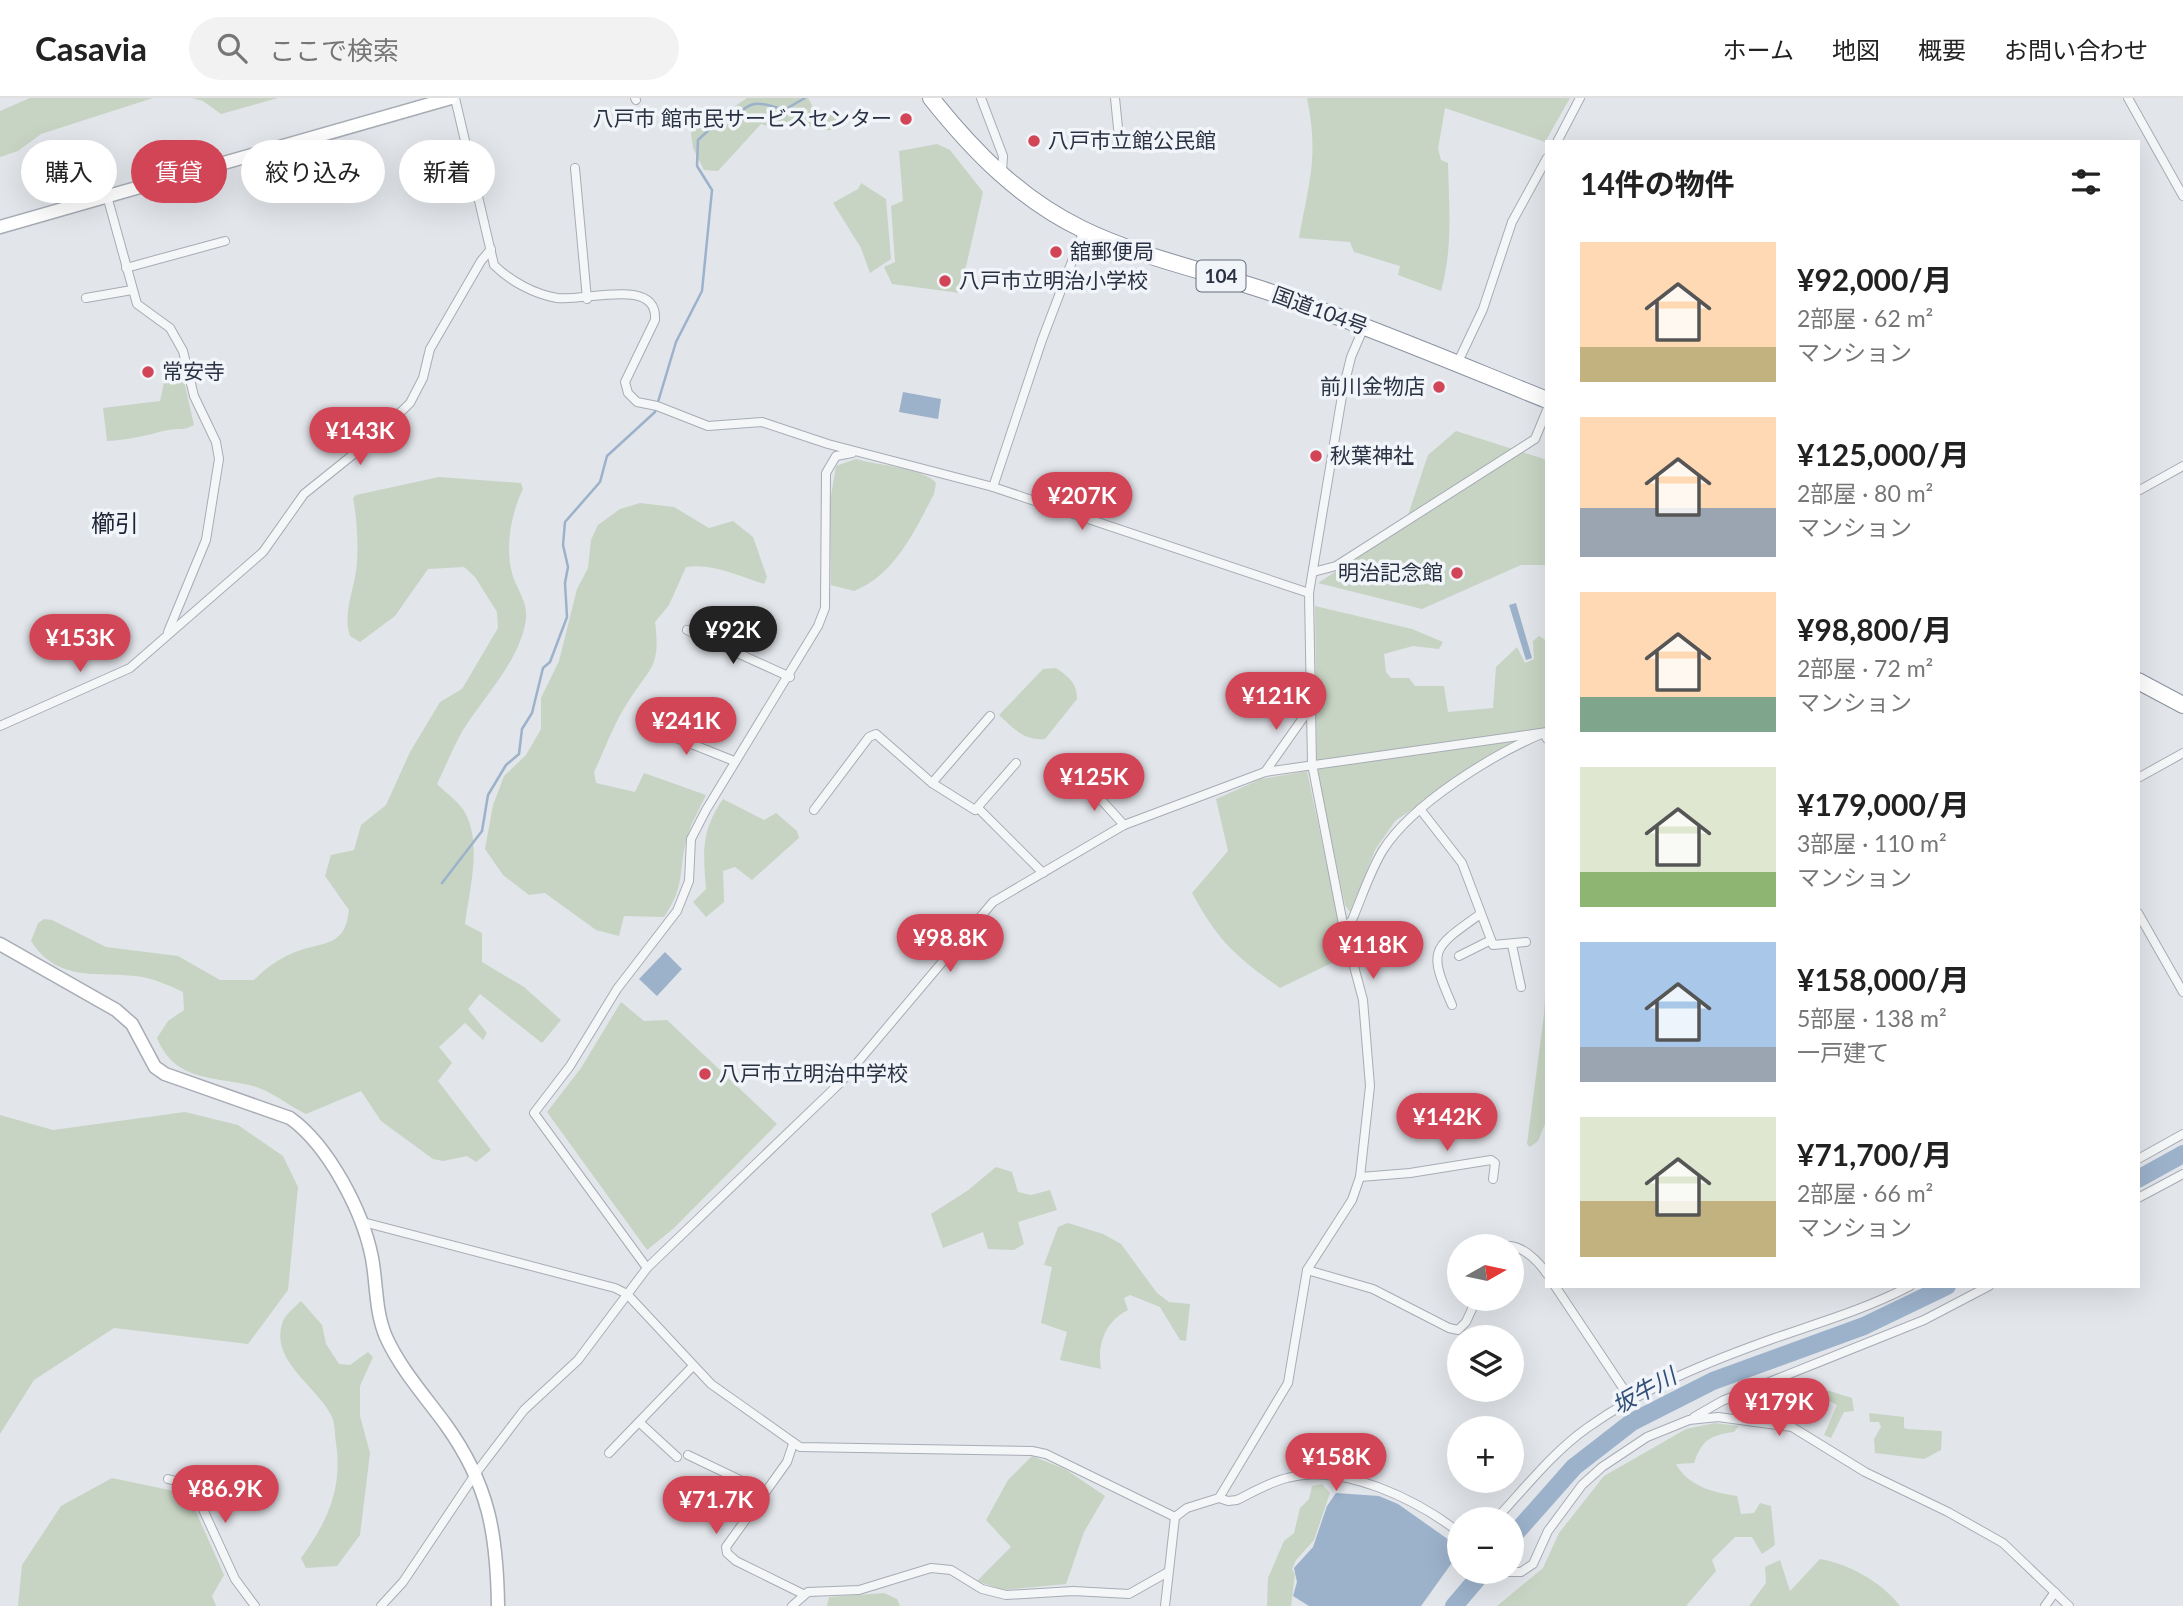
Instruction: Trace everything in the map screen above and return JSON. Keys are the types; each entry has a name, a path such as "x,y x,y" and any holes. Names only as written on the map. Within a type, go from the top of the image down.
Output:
{"highway":[{"name":"国道104号","path":"931,98 1002,176 1034,200 1084,230 1133,250 1286,297 1545,399"},
{"path":"2140,682 2183,705"}],"street":[{"path":"117,193 453,98 494,265 507,278 555,298 587,299 630,293 642,295 656,311 655,320 625,383 628,393 637,401 708,426 762,422 860,453 993,487 1309,593"},
{"path":"981,98 1003,156 1002,176"},
{"path":"1115,98 1118,128"},
{"path":"1558,140 1580,98"},
{"path":"2128,98 2183,196"},
{"path":"1457,364 1483,309 1512,222 1545,162"},
{"path":"575,169 587,299"},
{"path":"0,227 83,203"},
{"path":"109,203 137,304 170,328 183,351 194,396 216,442 219,459 206,540 167,635"},
{"path":"993,487 1042,340 1084,230"},
{"path":"126,268 225,241"},
{"path":"0,726 130,668 263,552 304,494 375,437 410,403 423,378 430,349 481,261 491,249"},
{"path":"86,298 131,289"},
{"path":"1219,1498 1288,1383 1307,1270 1313,1256 1343,1216 1360,1177 1370,1066 1363,1000 1344,929 1312,764 1309,593 1343,390 1351,357 1364,327"},
{"path":"1313,572 1336,566 1535,439 1545,415"},
{"path":"647,1268 534,1113 570,1066 617,989 677,911 689,881 691,839 734,761 790,677 825,608 826,474 836,456 860,453"},
{"path":"2140,490 2183,466"},
{"path":"687,629 790,677"},
{"path":"1265,772 1310,708"},
{"path":"932,783 990,716"},
{"path":"649,727 734,761"},
{"path":"814,810 869,737 876,734 932,783 969,809 978,808 1016,763"},
{"path":"381,1606 403,1582 476,1473 524,1410 578,1360 647,1268 841,1082 993,902 1124,825 1265,772 1545,735"},
{"path":"1344,929 1352,920 1382,852 1403,822 1510,747 1545,735"},
{"path":"2140,777 2183,753"},
{"path":"1086,783 1124,825"},
{"path":"978,808 1043,873"},
{"path":"1420,809 1462,863 1472,882 1479,915 1491,940 1497,947 1526,942"},
{"path":"1451,1005 1438,973 1437,953 1446,939 1479,915"},
{"path":"2140,917 2183,992"},
{"path":"1459,956 1491,940"},
{"path":"0,944 116,1010 132,1024 155,1068 165,1074 278,1113 306,1129 363,1222 384,1333 397,1360 445,1424 476,1473 491,1518 498,1606"},
{"path":"1512,945 1521,987"},
{"path":"2140,1158 2183,1134"},
{"path":"1360,1177 1410,1174 1491,1160 1494,1163 1493,1179"},
{"path":"2140,1197 2183,1174"},
{"path":"363,1222 552,1269 626,1294 692,1367 793,1444 808,1449 1032,1451 1046,1454 1175,1517"},
{"path":"1524,1251 1545,1271"},
{"path":"1307,1270 1373,1289 1449,1328 1458,1329 1466,1322 1471,1311"},
{"path":"1556,1288 1631,1400"},
{"path":"1507,1507 1559,1452 1586,1429 1631,1400 1774,1338 1832,1321 1906,1288"},
{"path":"1524,1570 1533,1564 1548,1531 1583,1485 1602,1467 1647,1437 1689,1420 1723,1401 1912,1325 1972,1290"},
{"path":"609,1453 692,1367"},
{"path":"1689,1420 1718,1417 1792,1427 1865,1472 1948,1511 1994,1538 2069,1606"},
{"path":"639,1422 677,1457"},
{"path":"793,1444 787,1462 729,1542 727,1553 736,1561 803,1594"},
{"path":"688,1455 765,1492"},
{"path":"1165,1606 1175,1517 1187,1508 1219,1498 1237,1500 1295,1476 1340,1479 1383,1488 1447,1525"},
{"path":"168,1479 183,1483 201,1505 235,1579 255,1606"},
{"path":"792,1606 803,1594 819,1590 859,1590 923,1570 943,1568 997,1595 1073,1591 1120,1595 1136,1592 1168,1572"},
{"path":"2045,1606 2055,1592"}],"green space":[{"path":"30,98 153,98 41,134 33,140 21,140 21,149 0,157 0,111"},
{"path":"192,98 278,98 221,114 203,101"},
{"path":"747,98 808,98 814,109 837,113 843,121 841,128 830,130 761,124 718,171 704,170 693,148 689,118 724,114"},
{"path":"1307,98 1570,98 1545,142 1445,108 1438,149 1441,160 1448,163 1449,227 1441,291 1398,275 1400,266 1354,252 1350,242 1299,238 1309,184 1311,118"},
{"path":"937,144 950,150 983,192 960,293 892,284 884,267 895,262 891,206 903,201 899,151"},
{"path":"861,183 886,199 891,259 870,273 861,248 833,203 858,189"},
{"path":"179,359 194,425 184,429 107,441 103,408 160,401 165,378 162,362"},
{"path":"1456,431 1545,459 1545,565 1521,565 1422,609 1318,583 1404,527 1428,455"},
{"path":"856,459 911,470 936,483 934,494 902,550 881,574 854,591 831,585 830,502 836,466"},
{"path":"439,477 521,483 523,489 512,519 509,541 512,573 526,613 522,634 509,663 463,730 437,784 461,807 470,823 474,852 465,924 482,933 482,962 524,987 561,1020 542,1043 480,994 468,1009 487,1033 483,1040 465,1023 439,1047 452,1063 438,1081 491,1150 476,1162 467,1156 443,1161 433,1159 381,1121 361,1091 306,1114 259,1088 185,1070 174,1063 157,1038 168,1021 184,1010 183,992 142,977 92,974 65,969 41,954 31,941 38,923 44,919 52,920 106,947 178,956 220,980 254,980 283,958 338,937 347,922 349,910 325,876 331,855 354,850 361,825 386,805 410,752 440,702 462,689 498,628 497,612 475,577 464,567 428,569 395,616 360,642 350,636 348,612 357,554 353,498 356,495"},
{"path":"640,503 674,507 709,528 733,521 753,537 767,577 764,584 716,569 686,567 669,605 655,622 655,658 614,727 594,772 596,783 635,792 644,773 706,795 689,832 679,886 671,906 664,917 624,916 619,936 596,930 545,893 529,895 503,875 485,849 493,805 504,776 526,755 541,729 541,698 559,661 577,589 588,568 591,540 598,525 620,509"},
{"path":"1315,606 1412,629 1443,642 1439,649 1413,646 1384,654 1386,672 1391,678 1409,678 1415,686 1444,686 1448,712 1493,708 1496,667 1517,647 1525,663 1534,659 1533,641 1539,636 1545,640 1545,728 1487,759 1395,821 1375,850 1350,912 1345,905 1317,775"},
{"path":"1056,668 1071,681 1076,689 1077,699 1045,739 1025,736 999,715 1043,669"},
{"path":"1307,771 1346,956 1280,988 1219,936 1192,893 1228,851 1216,799 1261,779"},
{"path":"723,799 764,820 776,813 797,831 799,838 752,880 735,867 723,871 724,902 706,917 693,902 706,889 705,842 711,821"},
{"path":"1545,997 1545,1124 1538,1141 1530,1147 1527,1144"},
{"path":"621,1002 644,1021 667,1020 777,1124 674,1228 647,1250 547,1112 581,1068"},
{"path":"185,1112 238,1125 283,1156 298,1187 288,1290 248,1344 114,1328 34,1380 0,1434 0,1115 53,1130"},
{"path":"996,1167 1012,1172 1018,1192 1031,1195 1050,1190 1057,1210 1018,1222 1024,1244 1014,1250 988,1249 983,1232 943,1248 931,1214 967,1191"},
{"path":"1068,1223 1103,1234 1121,1244 1157,1293 1169,1302 1190,1304 1186,1341 1180,1340 1160,1307 1130,1295 1124,1298 1128,1310 1113,1321 1104,1335 1100,1352 1101,1369 1060,1360 1067,1332 1041,1323 1052,1267 1044,1265 1058,1227"},
{"path":"301,1301 322,1325 326,1344 339,1364 350,1365 368,1352 373,1357 360,1386 360,1416 370,1453 360,1535 337,1566 306,1568 301,1558 318,1532 331,1504 338,1459 332,1417 288,1361 282,1349 280,1335 283,1321"},
{"path":"1790,1379 1852,1398 1854,1411 1844,1412 1831,1438 1824,1435 1837,1405 1818,1395 1810,1399 1797,1421 1760,1412 1732,1410 1729,1405"},
{"path":"1869,1413 1904,1417 1904,1428 1907,1429 1942,1431 1941,1450 1924,1459 1875,1453 1874,1439 1881,1427 1879,1422 1870,1422"},
{"path":"1715,1423 1739,1426 1734,1432 1708,1440 1700,1449 1694,1463 1676,1464 1694,1483 1737,1496 1741,1514 1754,1513 1760,1503 1771,1506 1775,1545 1762,1554 1752,1537 1735,1537 1712,1560 1716,1571 1686,1606 1497,1606 1543,1568 1559,1533 1604,1476 1686,1429"},
{"path":"1032,1456 1065,1469 1105,1496 1084,1532 1066,1584 1003,1590 977,1581 1011,1547 986,1520 1008,1480"},
{"path":"112,1478 179,1492 193,1505 224,1575 212,1596 216,1606 18,1606 22,1565 61,1506"},
{"path":"1322,1484 1330,1493 1314,1540 1296,1560 1292,1569 1295,1574 1291,1606 1267,1606 1268,1578 1284,1541 1294,1533 1300,1508 1309,1499 1312,1486"},
{"path":"1820,1559 1864,1575 1884,1589 1900,1606 1749,1606 1766,1583 1765,1567 1780,1560 1790,1591"},
{"path":"884,1593 897,1599 900,1606 827,1606 829,1597"}],"water":[{"path":"903,392 941,399 938,419 899,412"},
{"path":"1516,603 1532,658 1526,660 1509,605"},
{"path":"665,952 682,969 657,996 639,979"},
{"path":"1336,1493 1379,1496 1398,1504 1447,1539 1447,1570 1421,1606 1309,1606 1293,1596 1297,1582 1294,1568 1313,1547 1327,1506"}],"waterway":[{"path":"442,883 482,831 488,795 506,765 519,754 522,729 532,713 543,668 550,662 567,617 565,583 568,567 563,545 565,522 600,482 607,456 655,412 676,342 702,291 712,190 697,166 698,140 713,126 735,120 750,105 769,105 784,110 805,98"},
{"name":"坂牛川","path":"2140,1178 2183,1154"},
{"name":"坂牛川","path":"1524,1523 1574,1467 1632,1422 1713,1381 1864,1326 1943,1288"},
{"name":"坂牛川","path":"1454,1606 1473,1584"}],"place":[{"name":"八戸市 館市民サービスセンター","path":"906,119"},
{"name":"八戸市立館公民館","path":"1034,141"},
{"name":"舘郵便局","path":"1056,252"},
{"name":"八戸市立明治小学校","path":"945,281"},
{"name":"常安寺","path":"148,372"},
{"name":"前川金物店","path":"1439,387"},
{"name":"秋葉神社","path":"1316,456"},
{"name":"明治記念館","path":"1457,573"},
{"name":"八戸市立明治中学校","path":"705,1074"}],"district":[{"name":"櫛引","path":"115,524"}]}
